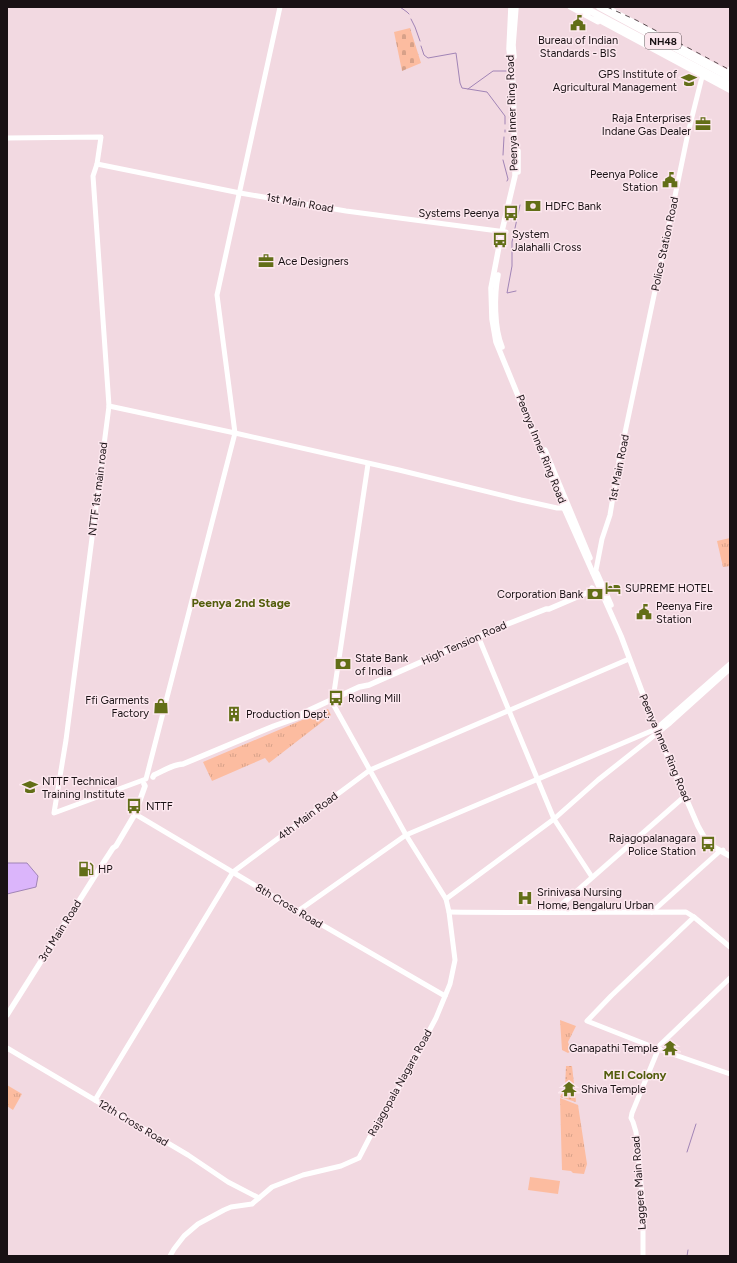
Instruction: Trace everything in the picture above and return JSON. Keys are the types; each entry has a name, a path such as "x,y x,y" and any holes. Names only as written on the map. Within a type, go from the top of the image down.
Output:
{"highway":[{"name":"NH48","path":"576,7 702,76 728,88"},
{"path":"584,7 728,88"},
{"path":"592,7 729,76"},
{"name":"NH48","path":"599,7 729,76"}],"main road":[{"name":"Peenya Inner Ring Road","path":"511,7 509,49 513,90 515,176 504,231 496,284 496,320 500,342 565,506 596,574 698,826 708,844 730,853"},
{"name":"Peenya Inner Ring Road","path":"504,231 519,164 513,46 516,7"},
{"path":"728,88 729,76"},
{"name":"Peenya Inner Ring Road","path":"600,584 624,636 658,730 701,826 711,842 730,856"},
{"name":"High Tension Road","path":"145,782 153,777 155,778 182,767 183,764 270,727 300,716 303,713 332,701 359,687 478,636 546,609 549,610 591,591 592,588 600,584"},
{"name":"3rd Main Road","path":"7,1015 135,814 145,782"},
{"name":"3rd Main Road","path":"113,848 112,844 132,813 142,785 145,782"}],"street":[{"path":"145,782 235,433 217,295 280,7"},
{"path":"570,7 728,88"},
{"path":"606,7 729,76"},
{"name":"Police Station Road","path":"632,400 688,133 702,76 707,65"},
{"name":"NTTF 1st main road","path":"7,138 101,137 97,164 93,176 109,406 66,740 54,813 145,782"},
{"name":"1st Main Road","path":"97,164 346,211 504,231"},
{"name":"1st Main Road","path":"596,574 605,540 604,536 610,515 619,461 632,400"},
{"path":"109,406 399,470 557,508 565,506"},
{"path":"332,701 368,464"},
{"path":"478,636 554,819 592,877"},
{"name":"4th Main Road","path":"95,1100 233,872 370,770 629,658"},
{"path":"298,911 406,835 537,779 658,730 730,664"},
{"path":"446,899 554,819 598,780 707,691 730,669"},
{"name":"Rajagopala Nagara Road","path":"170,1256 184,1236 198,1224 224,1210 231,1207 252,1204 272,1187 303,1175 341,1166 359,1158 417,1057 436,1018 450,984 455,960 446,899 406,835 332,701"},
{"path":"553,912 686,796"},
{"name":"8th Cross Road","path":"135,814 445,996"},
{"path":"652,912 722,850"},
{"path":"449,912 686,912 694,916 730,947"},
{"path":"694,916 587,1021 658,1049 728,1073 730,1068"},
{"name":"Laggere Main Road","path":"643,1256 643,1205 636,1132 631,1118 660,1045 730,978"},
{"name":"12th Cross Road","path":"7,1048 188,1155 228,1182 259,1198"}],"green space":[{"path":"410,28 421,63 402,71 394,32"},
{"path":"730,538 730,566 723,567 717,541"},
{"path":"328,709 331,715 269,763 265,758 212,781 203,762"},
{"path":"560,1020 576,1026 568,1042 571,1051 568,1053 562,1050"},
{"path":"566,1066 572,1066 576,1102 560,1097 565,1088"},
{"path":"7,1085 22,1094 13,1110 7,1106"},
{"path":"560,1098 578,1105 587,1164 584,1174 562,1170"},
{"path":"530,1177 560,1181 558,1194 528,1190"}],"shaded area":[{"path":"7,863 27,863 38,876 36,887 7,894"}],"waterway":[{"path":"400,7 409,14"},
{"path":"411,19 420,41"},
{"path":"421,46 424,55 428,58 456,53 462,88 487,92 505,116 505,124"},
{"path":"468,89 493,71 506,71"},
{"path":"503,155 504,137"},
{"path":"503,160 508,179 507,181"},
{"path":"516,291 507,293 512,266 512,242 520,205"},
{"path":"687,1152 696,1124"},
{"path":"687,1256 688,1250"}],"railway":[{"path":"607,7 636,20 730,70"}],"place":[{"name":"Bureau of Indian Standards - BIS","path":"578,23"},
{"name":"GPS Institute of Agricultural Management","path":"689,80"},
{"name":"Raja Enterprises Indane Gas Dealer","path":"703,124"},
{"name":"Peenya Police Station","path":"670,180"},
{"name":"HDFC Bank","path":"533,206"},
{"name":"Systems Peenya","path":"511,213"},
{"name":"System Jalahalli Cross","path":"500,240"},
{"name":"Ace Designers","path":"266,261"},
{"name":"SUPREME HOTEL","path":"613,588"},
{"name":"Corporation Bank","path":"595,594"},
{"name":"Peenya Fire Station","path":"644,612"},
{"name":"State Bank of India","path":"343,664"},
{"name":"Rolling Mill","path":"336,698"},
{"name":"Ffi Garments Factory","path":"161,706"},
{"name":"Production Dept.","path":"234,714"},
{"name":"NTTF Technical Training Institute","path":"30,787"},
{"name":"NTTF","path":"134,806"},
{"name":"Rajagopalanagara Police Station","path":"708,844"},
{"name":"HP","path":"86,869"},
{"name":"Srinivasa Nursing Home, Bengaluru Urban","path":"525,898"},
{"name":"Ganapathi Temple","path":"670,1048"},
{"name":"Shiva Temple","path":"569,1089"}],"district":[{"name":"Peenya 2nd Stage","path":"241,603"},
{"name":"MEI Colony","path":"635,1075"}]}
